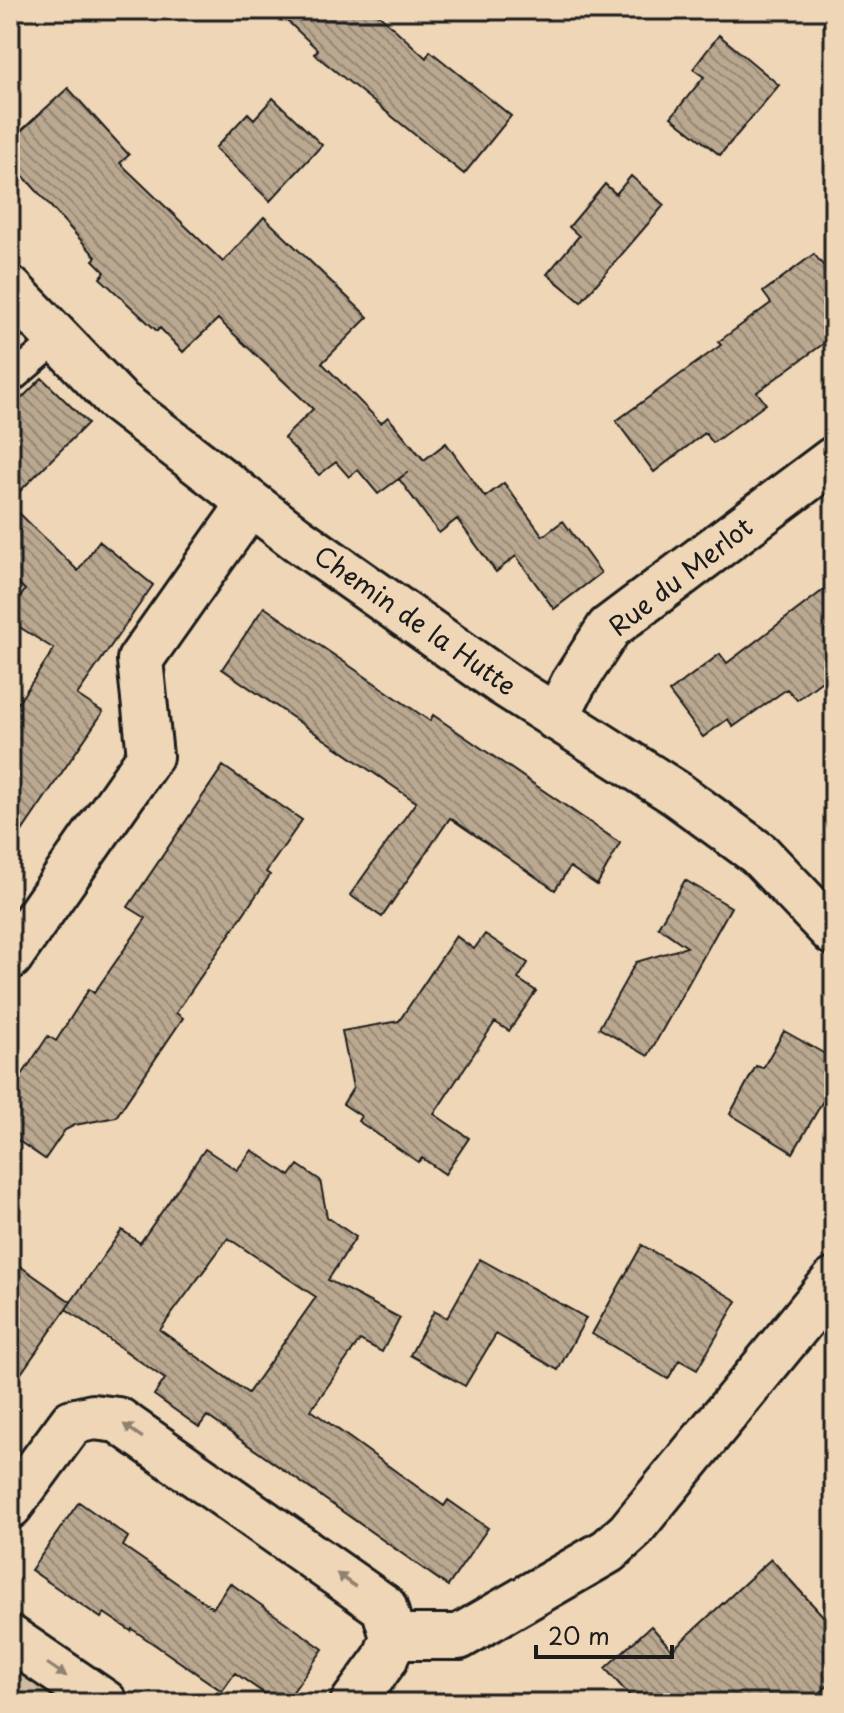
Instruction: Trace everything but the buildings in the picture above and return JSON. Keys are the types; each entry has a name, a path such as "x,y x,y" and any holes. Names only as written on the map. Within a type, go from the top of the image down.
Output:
{"street":[{"name":"Chemin de la Hutte","path":"10,289 118,401 250,504 491,675 674,792 759,854 834,933"},
{"name":"Rue du Merlot","path":"556,718 573,684 609,628 834,459"},
{"path":"10,957 150,756 140,660 250,504"},
{"path":"393,1637 459,1637 608,1551 629,1532 834,1281"},
{"path":"10,1506 72,1422 93,1417 118,1420 384,1607 393,1637 385,1659 353,1703"},
{"path":"10,1638 105,1703"}],"lane":[{"path":"10,380 58,339"}],"shaded area":[{"path":"12,1665 66,1703 10,1703"}]}
